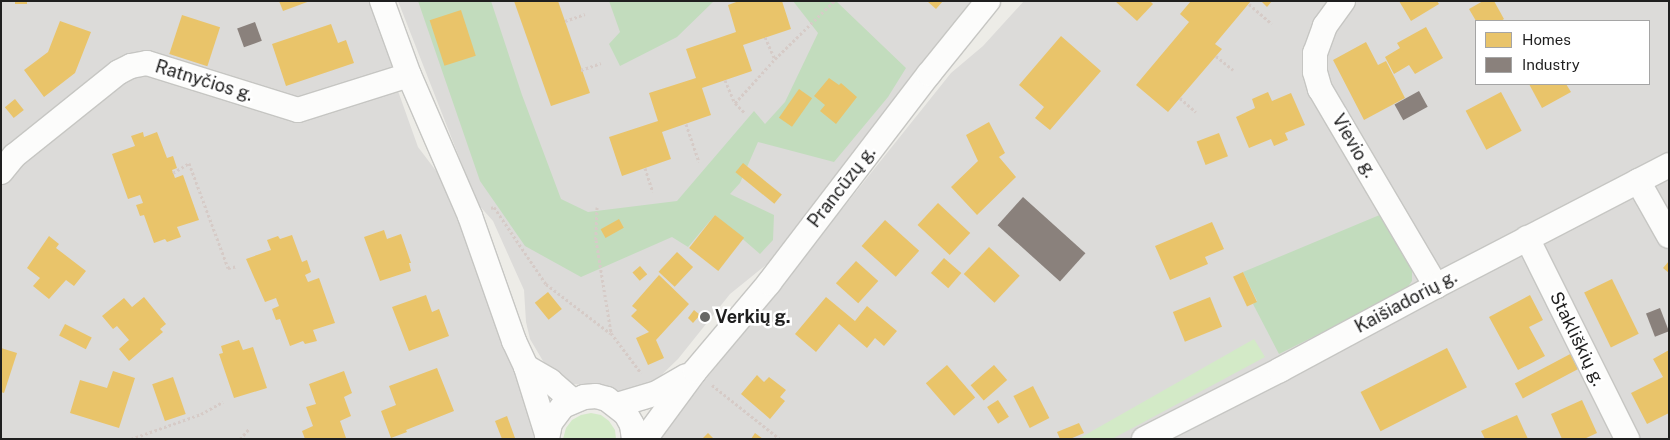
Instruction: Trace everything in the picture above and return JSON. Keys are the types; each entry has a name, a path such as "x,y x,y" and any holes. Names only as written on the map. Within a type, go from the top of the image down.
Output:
{"street":[{"path":"382,1 409,75 470,216 514,342 526,367 547,436"},
{"name":"Prancūzų g.","path":"645,439 695,371 768,283 929,74 988,1"},
{"name":"Vievio g.","path":"1343,1 1325,26 1314,54 1315,72 1320,89 1436,286"},
{"name":"Ratnyčios g.","path":"1,172 14,156 119,72 132,66 147,63 298,110 409,75"},
{"name":"Kaišiadorių g.","path":"1144,439 1280,370 1436,286 1669,165"},
{"path":"1638,181 1669,236"},
{"name":"Stakliškių g.","path":"1528,238 1627,439"},
{"path":"526,367 550,380 572,400"},
{"name":"Prancūzų g.","path":"617,405 656,393 695,371"},
{"path":"547,436 555,414 572,400 596,396 607,399 626,414 632,425 634,439"}],"path":[{"path":"735,103 775,59 834,1"},
{"path":"1249,4 1272,24"},
{"path":"565,21 584,14"},
{"path":"765,37 775,59"},
{"path":"1216,56 1233,70"},
{"path":"582,70 601,63"},
{"path":"726,80 735,103 744,112"},
{"path":"1180,98 1196,112"},
{"path":"686,124 699,162"},
{"path":"173,173 189,163 228,268 238,266"},
{"path":"645,168 654,192"},
{"path":"470,216 494,207 546,284 611,333 656,393"},
{"path":"596,207 596,240 611,333"},
{"path":"695,371 780,439"},
{"path":"131,439 202,414 222,402"},
{"path":"240,439 249,429"}],"shaded area":[{"path":"1,1 371,1 390,53 398,91 418,147 443,180 539,439 1,439"},
{"path":"398,1 973,1 766,265 730,294 678,359 648,388 625,393 604,386 570,384 555,374 543,361 530,339 526,322 524,290 493,221 477,203"},
{"path":"1024,1 1669,1 1669,439 658,439 951,73 983,46"}],"green space":[{"path":"418,1 491,1 522,95 561,199 588,212 677,201 754,111 765,124 785,102 818,33 793,1 836,1 906,68 888,97 834,162 758,142 740,183 730,194 774,215 773,240 760,254 715,215 688,247 672,237 581,277 525,246 480,181"},
{"path":"609,1 714,1 677,37 620,66 609,44 620,32"},
{"path":"1382,214 1412,270 1412,281 1405,291 1279,354 1253,304 1257,301 1243,272"},
{"path":"1254,339 1265,357 1112,439 1078,439"},
{"path":"591,413 601,415 609,421 615,430 616,439 563,439 566,428 572,420 581,415"}],"building: Homes":[{"path":"15,1 27,1 27,4 15,4"},
{"path":"279,1 310,1 283,11"},
{"path":"514,1 558,1 590,93 551,106"},
{"path":"739,1 782,1 791,29 743,45 752,71 702,88 711,115 662,132 671,159 622,176 609,137 658,121 649,93 696,78 686,49 736,32 728,5"},
{"path":"927,1 943,1 936,9"},
{"path":"1115,1 1150,1 1153,4 1137,21"},
{"path":"1191,1 1251,1 1215,44 1222,49 1168,112 1136,85 1189,22 1180,14"},
{"path":"1261,1 1272,1 1267,7"},
{"path":"1399,1 1437,1 1439,4 1411,21"},
{"path":"1483,1 1494,1 1504,19 1475,20 1469,9"},
{"path":"461,10 476,56 444,66 430,20"},
{"path":"182,15 220,27 207,66 169,54"},
{"path":"60,21 91,32 75,73 44,97 24,70 48,52"},
{"path":"331,24 338,43 346,40 354,63 286,86 272,44"},
{"path":"1426,27 1443,58 1415,74 1409,65 1394,74 1385,57 1400,48 1397,43"},
{"path":"1061,36 1101,71 1050,130 1035,118 1044,107 1019,85"},
{"path":"1366,42 1378,65 1386,61 1405,98 1364,120 1333,60"},
{"path":"829,78 839,85 841,83 857,97 836,124 820,111 825,105 814,96"},
{"path":"1530,85 1567,85 1571,92 1542,108"},
{"path":"799,89 812,98 792,127 779,118"},
{"path":"1268,92 1272,101 1291,93 1305,125 1285,133 1288,140 1274,146 1271,139 1249,148 1236,117 1255,108 1252,99"},
{"path":"1501,92 1522,131 1486,150 1466,111"},
{"path":"15,99 24,110 14,118 5,107"},
{"path":"989,122 1005,153 999,157 1016,177 977,215 951,187 978,161 966,135"},
{"path":"143,132 144,137 157,132 167,158 173,156 177,168 172,170 175,178 183,175 199,220 177,227 181,237 167,242 165,239 154,243 144,215 140,216 136,205 143,203 140,195 128,199 112,154 135,146 131,136"},
{"path":"1219,133 1228,156 1206,165 1197,142"},
{"path":"743,163 782,194 774,204 735,172"},
{"path":"938,203 970,233 950,255 918,225"},
{"path":"715,215 744,238 718,271 689,248"},
{"path":"619,219 624,228 605,238 601,229"},
{"path":"885,220 919,251 896,277 862,246"},
{"path":"1212,222 1224,249 1205,257 1208,264 1170,280 1155,246"},
{"path":"384,230 387,239 401,234 411,263 409,263 411,271 380,281 364,237"},
{"path":"292,235 302,262 307,260 311,272 305,275 308,282 319,278 335,323 313,330 317,341 305,344 303,341 290,346 280,319 276,320 272,309 279,306 276,298 265,302 246,259 271,250 267,240 278,236 280,239"},
{"path":"49,236 59,244 56,248 86,271 74,286 66,280 49,299 33,286 40,278 27,268"},
{"path":"989,247 1020,276 994,303 964,274"},
{"path":"677,252 693,267 675,287 659,272"},
{"path":"944,258 961,273 948,288 931,273"},
{"path":"856,261 878,281 858,303 836,283"},
{"path":"1669,261 1669,273 1663,268"},
{"path":"640,266 647,274 640,281 632,273"},
{"path":"1243,272 1257,302 1247,307 1233,277"},
{"path":"659,275 689,304 656,340 664,358 648,365 636,338 649,332 631,316 637,310 632,306"},
{"path":"1612,279 1639,334 1611,347 1584,293"},
{"path":"548,292 562,309 549,320 535,303"},
{"path":"426,295 432,312 439,309 449,336 409,351 392,307"},
{"path":"1530,295 1543,320 1529,327 1545,356 1518,370 1489,317"},
{"path":"144,297 166,324 160,329 163,332 129,361 119,349 129,340 117,326 113,329 102,316 124,298 132,307"},
{"path":"826,297 855,321 867,306 897,331 884,346 875,338 867,348 839,324 816,352 795,334"},
{"path":"1210,297 1222,327 1185,342 1173,312"},
{"path":"694,310 700,315 693,323 688,318"},
{"path":"65,324 92,338 86,349 59,336"},
{"path":"239,340 243,350 253,347 267,388 234,398 219,354 223,353 221,346"},
{"path":"1,348 17,353 4,393 1,392"},
{"path":"1447,348 1467,387 1381,431 1361,392"},
{"path":"1669,350 1669,413 1647,424 1631,393 1663,377 1653,359"},
{"path":"1574,352 1582,367 1523,398 1515,383"},
{"path":"947,365 975,397 954,416 926,383"},
{"path":"994,365 1007,380 984,400 971,385"},
{"path":"437,368 454,411 391,438 381,411 396,405 389,386"},
{"path":"113,371 135,378 119,428 70,413 80,380 107,388"},
{"path":"344,371 352,393 344,397 351,416 340,421 346,438 305,439 302,431 313,426 306,407 316,404 309,384"},
{"path":"757,375 764,382 769,377 786,390 780,397 785,401 770,419 741,394"},
{"path":"173,377 186,414 165,421 152,384"},
{"path":"1033,386 1049,418 1030,428 1013,396"},
{"path":"998,400 1009,417 998,424 987,407"},
{"path":"1582,400 1597,433 1584,439 1562,439 1551,414"},
{"path":"1517,415 1528,439 1485,439 1481,431"},
{"path":"507,416 515,438 513,439 502,439 495,421"},
{"path":"1079,423 1084,433 1070,439 1060,439 1057,432"},
{"path":"708,433 714,439 702,439"},
{"path":"755,433 763,439 751,439"}],"building: Industry":[{"path":"255,22 262,41 244,47 237,28"},
{"path":"1419,91 1428,107 1403,120 1395,105"},
{"path":"1023,197 1085,253 1060,281 998,225"},
{"path":"1660,308 1669,331 1655,337 1646,313"}],"place":[{"name":"Verkių g.","path":"705,317"}]}
